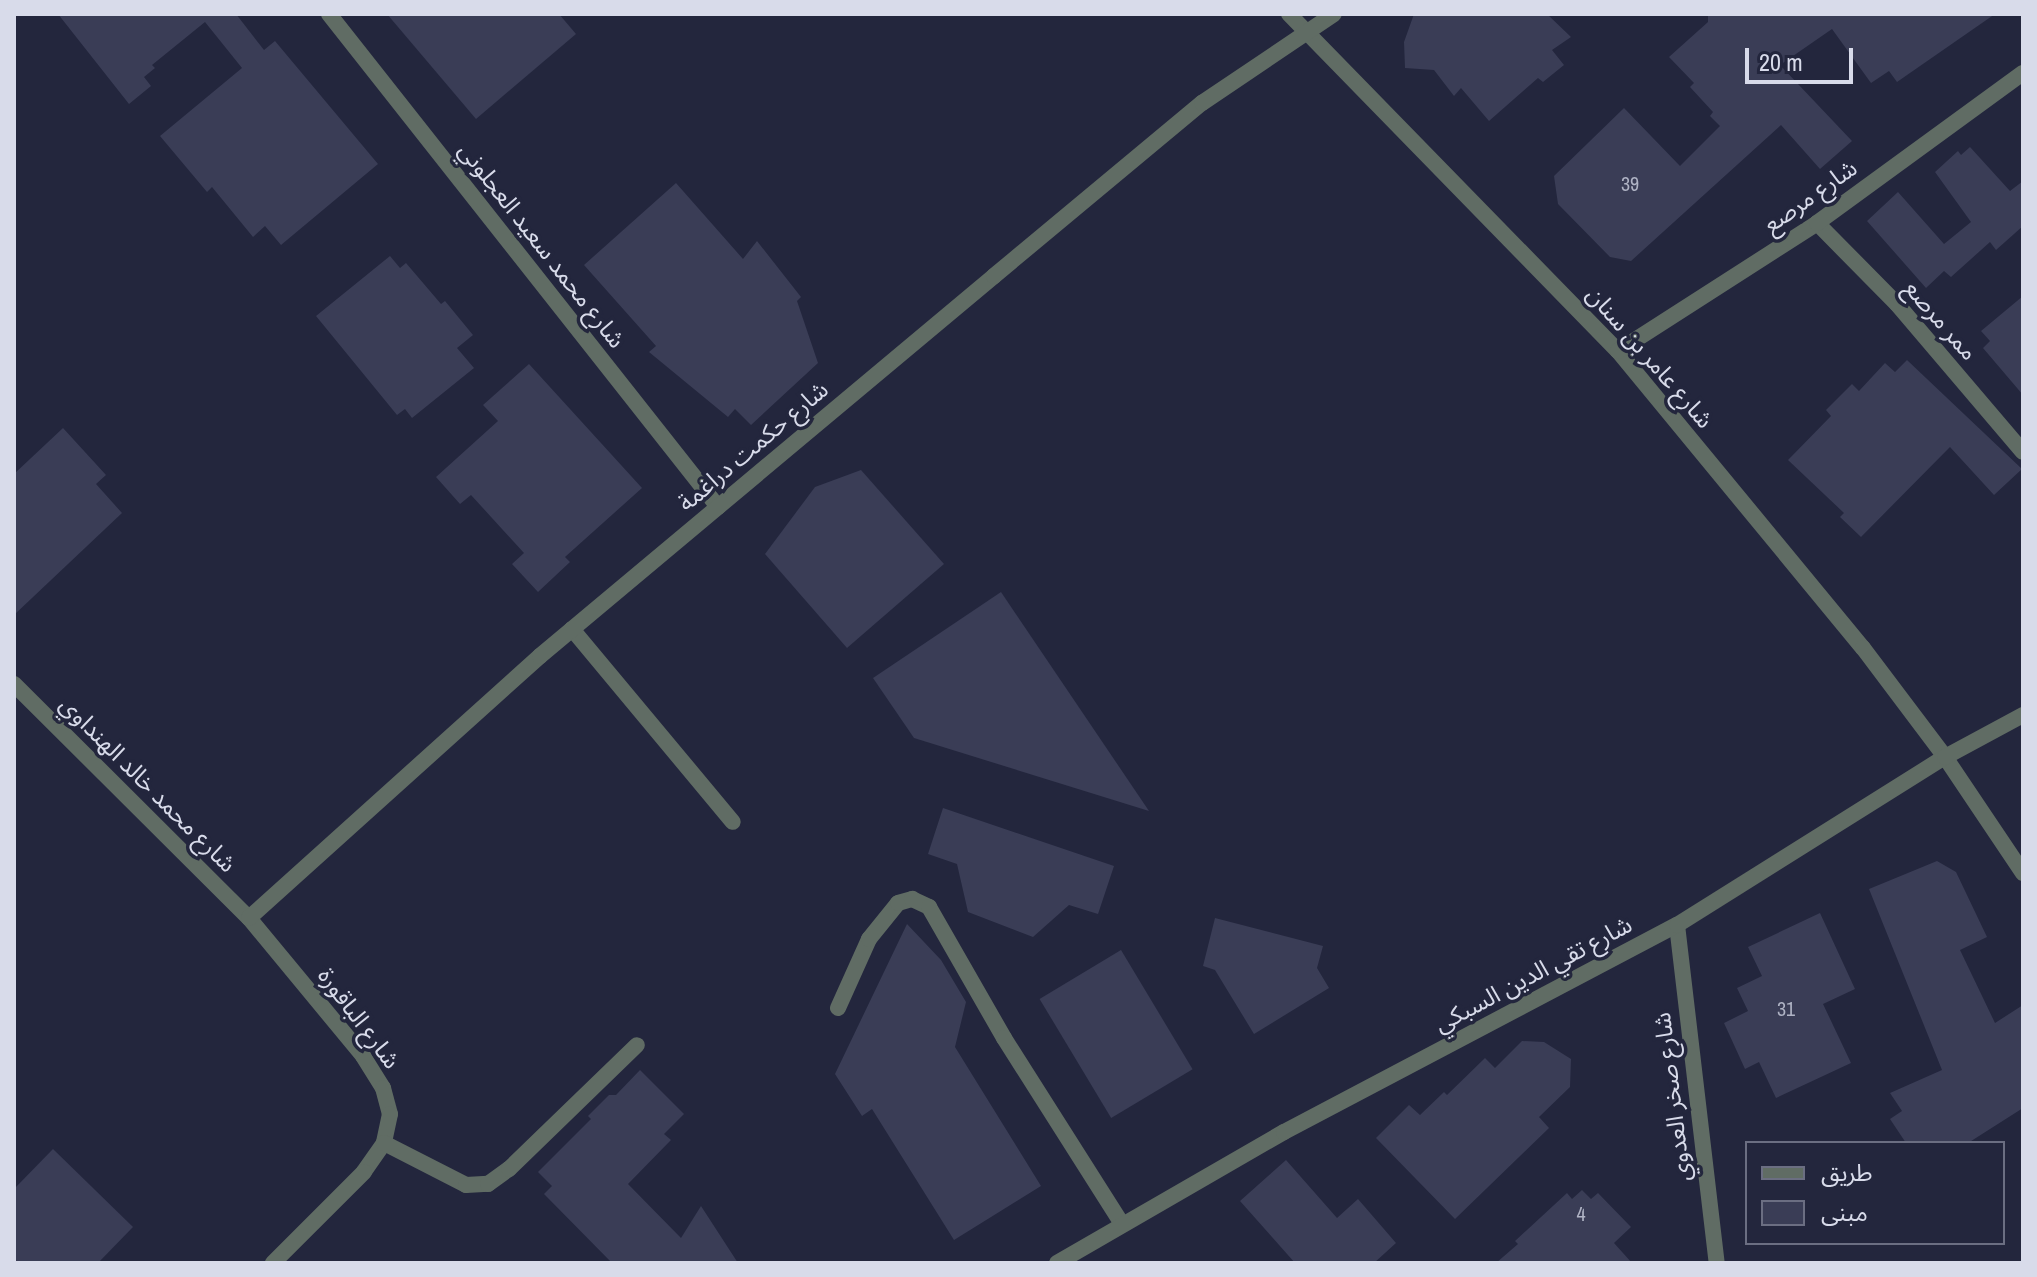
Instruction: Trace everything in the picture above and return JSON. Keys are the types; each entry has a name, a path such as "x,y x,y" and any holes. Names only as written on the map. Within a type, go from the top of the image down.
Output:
{"street":[{"name":"شارع محمد سعيد العجلوني","path":"329,14 718,507"},
{"name":"شارع عامر بن سنان","path":"1289,14 1618,351 1863,648 1945,757 2023,873"},
{"name":"شارع حكمت دراغمة","path":"249,918 572,629 1202,103 1334,14"},
{"name":"شارع مرصع","path":"1618,351 1817,223 2023,73"},
{"name":"ممر مرصع","path":"1817,223 1897,304 2023,452"},
{"path":"572,629 733,822"},
{"name":"شارع محمد خالد الهنداوي","path":"14,684 249,918"},
{"name":"شارع تقي الدين السبكي","path":"1057,1263 1284,1132 1677,925 1945,757 2023,715"},
{"path":"838,1008 869,939 898,903 912,899 929,907 1004,1038 1122,1224"},
{"name":"شارع الباقورة","path":"249,918 363,1056 383,1088 390,1114 384,1143"},
{"name":"شارع صخر العدوي","path":"1677,925 1717,1263"},
{"path":"273,1263 364,1172 384,1143 466,1185 488,1184 509,1169 637,1045"}],"building":[{"path":"58,14 236,14 264,50 275,41 378,164 281,245 265,226 253,237 212,187 207,192 160,136 242,68 205,22 152,65 155,68 144,77 151,86 129,104"},
{"path":"387,14 559,14 576,34 476,119"},
{"path":"1414,14 1547,14 1571,37 1552,50 1564,65 1543,82 1538,78 1489,121 1461,88 1454,96 1434,70 1405,68 1404,42"},
{"path":"1708,14 1995,14 1897,82 1889,71 1871,83 1832,29 1780,65 1852,141 1820,169 1781,125 1631,261 1610,257 1558,204 1554,176 1624,108 1680,166 1720,126 1710,116 1713,112 1690,87 1694,83 1669,57 1708,22"},
{"path":"1970,147 2010,191 2023,181 2023,226 1996,250 1990,242 1951,277 1944,271 1926,288 1867,221 1898,192 1944,244 1971,222 1935,172 1958,151 1961,155"},
{"path":"676,183 743,259 757,241 801,297 797,301 818,363 751,425 735,409 728,417 649,352 656,346 584,265"},
{"path":"390,256 400,268 406,263 441,304 445,301 473,335 457,348 474,368 412,418 405,409 397,415 316,316"},
{"path":"2023,296 2023,395 1983,348 1990,341 1981,331"},
{"path":"1907,360 2022,469 1994,495 1950,447 1861,537 1840,517 1844,513 1788,460 1831,416 1826,410 1852,384 1859,391 1885,363 1895,372"},
{"path":"529,364 642,488 565,557 570,562 538,592 512,564 524,553 471,495 460,504 436,477 498,421 483,405"},
{"path":"63,428 106,475 96,484 122,513 14,615 14,474"},
{"path":"861,470 944,564 847,648 765,554 815,487"},
{"path":"1001,592 1149,811 914,738 873,678"},
{"path":"943,808 1114,866 1098,914 1069,905 1033,937 968,912 957,864 928,854"},
{"path":"1937,861 1956,872 1987,937 1960,950 1995,1023 2023,1005 2023,1108 1971,1141 1905,1141 1890,1119 1902,1111 1890,1093 1942,1070 1869,889"},
{"path":"1820,913 1855,989 1823,1004 1851,1063 1776,1098 1759,1062 1745,1069 1724,1023 1748,1011 1737,988 1762,976 1748,947"},
{"path":"1215,918 1323,946 1317,968 1329,988 1254,1034 1215,970 1203,966"},
{"path":"907,924 941,960 966,1002 955,1047 1041,1186 954,1240 872,1109 862,1116 835,1074"},
{"path":"1121,950 1193,1069 1111,1118 1040,999"},
{"path":"1522,1041 1544,1042 1571,1059 1570,1087 1539,1117 1549,1128 1455,1219 1376,1138 1409,1105 1420,1115 1444,1092 1447,1095 1485,1058 1495,1068"},
{"path":"640,1070 684,1114 664,1134 671,1140 628,1184 681,1238 701,1206 738,1263 612,1263 544,1194 552,1186 538,1172 591,1119 588,1116 609,1095 616,1095"},
{"path":"53,1149 133,1227 98,1263 14,1263 14,1189"},
{"path":"1286,1160 1337,1218 1358,1199 1396,1243 1374,1263 1295,1263 1240,1201"},
{"path":"1582,1190 1591,1199 1598,1193 1631,1227 1614,1243 1632,1263 1496,1263 1567,1193 1572,1199"}]}
